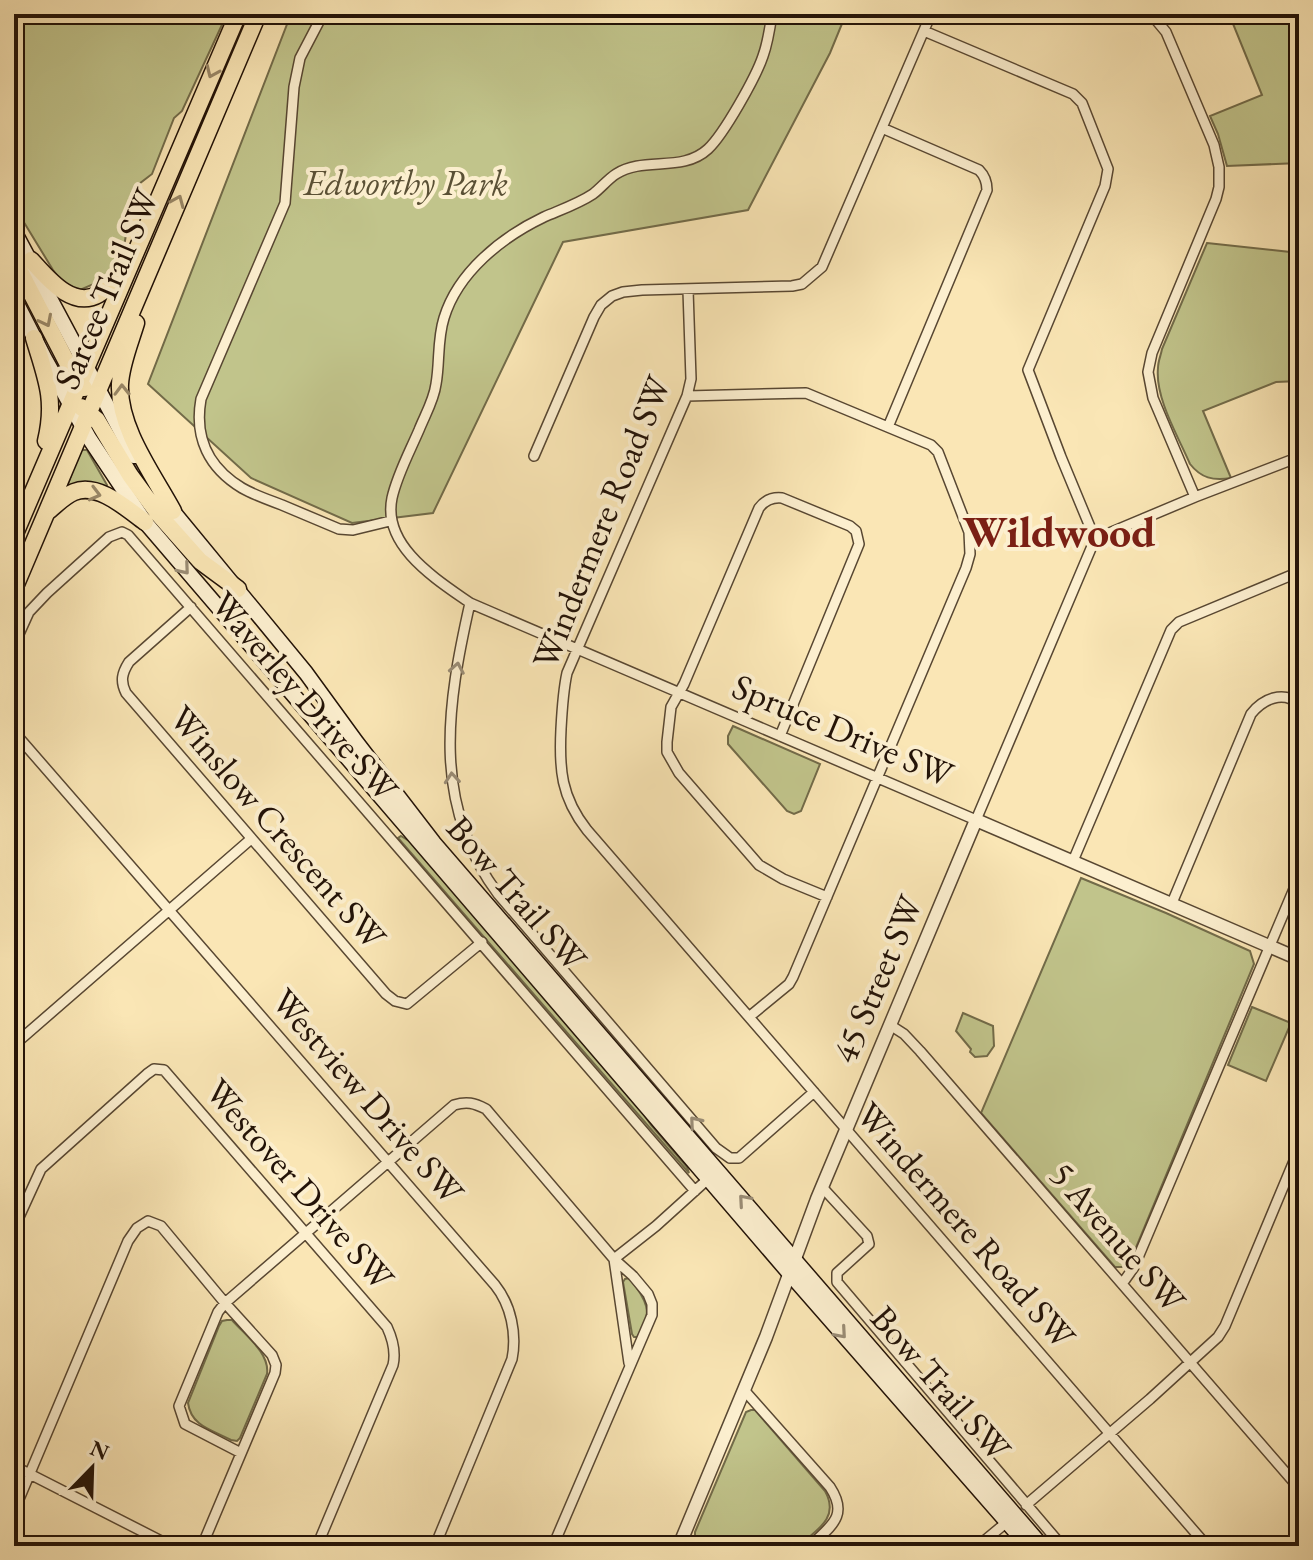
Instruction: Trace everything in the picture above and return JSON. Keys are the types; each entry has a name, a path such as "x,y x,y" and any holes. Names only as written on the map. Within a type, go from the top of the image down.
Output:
{"highway":[{"name":"Sarcee Trail SW","path":"14,536 238,14"},
{"name":"Sarcee Trail SW","path":"14,589 258,14"},
{"path":"22,260 64,292 85,298 102,293 131,262"},
{"path":"22,260 79,382 85,389 98,390"},
{"path":"148,273 120,382 122,406 132,438 173,511"},
{"path":"34,338 51,400 50,422 37,480"},
{"path":"70,404 83,408 86,419 97,420 130,475 160,516 200,561 238,589"},
{"path":"45,513 76,491 91,491 115,501 145,522"}],"main road":[{"name":"Bow Trail SW","path":"14,231 22,260 86,365 143,471 173,511 306,673 450,862 1042,1546"},
{"path":"14,298 70,404"},
{"name":"Bow Trail SW","path":"86,419 145,522 708,1179 1028,1546"},
{"path":"341,751 352,752 357,743"}],"street":[{"path":"323,14 300,58 294,87 285,203 201,399 198,424 211,459 220,471 243,489 339,529 353,530 390,521 393,495 436,389 444,319 463,280 503,242 541,218 593,194 616,173 635,165 673,164 695,159 709,149 754,77 763,56 772,14"},
{"path":"534,456 594,317 601,305 612,296 642,290 792,286 802,284 822,267 931,14"},
{"path":"1151,14 1166,32 1214,145 1219,167 1216,199 1155,343 1148,372 1153,398 1195,497"},
{"path":"924,31 1073,94 1082,103 1108,169 1105,186 1028,370 1095,539 1299,457"},
{"path":"882,128 979,170 987,186 888,427"},
{"name":"Windermere Road SW","path":"688,290 691,379 687,396 567,673 562,714 561,768 571,807 587,830 1207,1546"},
{"path":"687,396 806,393 931,445 938,452 969,532 970,554 966,568 789,984 749,1017"},
{"path":"780,736 858,550 858,537 850,526 782,498 771,498 759,508 671,707 667,752 679,773 759,865 783,879 827,897"},
{"name":"Spruce Drive SW","path":"390,521 420,565 470,603 1299,959"},
{"name":"Waverley Drive SW","path":"14,645 29,612 109,537 122,532 133,539 695,1191"},
{"name":"45 Street SW","path":"685,1544 822,1187 1095,539"},
{"path":"1073,861 1174,626 1299,572"},
{"path":"470,603 453,689 450,759 452,790 462,828 482,872 716,1148 730,1158 739,1158 814,1092"},
{"name":"Winslow Crescent SW","path":"191,607 129,662 123,670 121,684 251,839 395,1001 407,1004 413,1000 482,942"},
{"path":"1172,903 1254,710 1264,702 1282,696 1292,697 1299,704"},
{"name":"Westview Drive SW","path":"14,732 507,1303 514,1339 510,1366 435,1546"},
{"path":"14,1045 251,839"},
{"path":"1122,1284 1134,1267 1299,877"},
{"name":"5 Avenue SW","path":"890,1025 920,1051 1299,1488"},
{"name":"Westover Drive SW","path":"14,1228 41,1169 147,1074 154,1069 164,1070 387,1327 392,1338 395,1357 317,1546"},
{"path":"241,1453 185,1424 179,1406 218,1312 454,1105 464,1102 476,1104 486,1109 614,1259 633,1276 652,1304 650,1320 553,1546"},
{"path":"1026,1505 1191,1363 1222,1332 1299,1149"},
{"path":"614,1259 708,1179"},
{"path":"822,1187 867,1236 869,1244 837,1273 837,1282 1062,1546"},
{"path":"14,1511 128,1241 137,1228 148,1221 161,1226 272,1355 276,1365 202,1546"},
{"path":"614,1259 629,1364"},
{"path":"744,1390 839,1500 838,1515 810,1546"},
{"path":"14,1466 171,1546"},
{"path":"978,1546 1007,1522"}],"green space":[{"path":"14,14 227,14 182,111 174,118 152,174 139,184 132,196 125,241 112,269 103,280 80,290 66,287 14,206"},
{"name":"Edworthy Park","path":"291,14 846,14 830,53 748,210 563,242 433,513 352,523 251,478 148,384"},
{"path":"1229,14 1299,14 1299,163 1227,166 1210,116 1262,95"},
{"path":"1207,243 1299,253 1299,381 1276,382 1203,411 1231,478 1225,479 1203,475 1190,464 1168,417 1158,380 1162,349"},
{"path":"80,450 87,450 107,485 104,488 71,487 68,484"},
{"path":"733,726 820,764 801,811 794,814 787,811 728,744"},
{"path":"401,836 414,844 625,1087 689,1173 398,838"},
{"path":"1081,878 1250,951 1254,964 1130,1262 1123,1267 1115,1267 981,1113"},
{"path":"1252,1007 1291,1023 1266,1081 1228,1065"},
{"path":"963,1013 993,1026 994,1046 987,1056 975,1057 956,1031"},
{"path":"629,1278 644,1299 647,1313 643,1329 637,1337 632,1334 623,1282"},
{"path":"232,1320 256,1345 267,1366 267,1374 237,1441 198,1422 188,1403 219,1326 222,1321"},
{"path":"755,1410 825,1491 829,1500 830,1509 824,1523 798,1546 714,1546 695,1536 746,1412"}],"district":[{"name":"Wildwood","path":"1059,531"}]}
